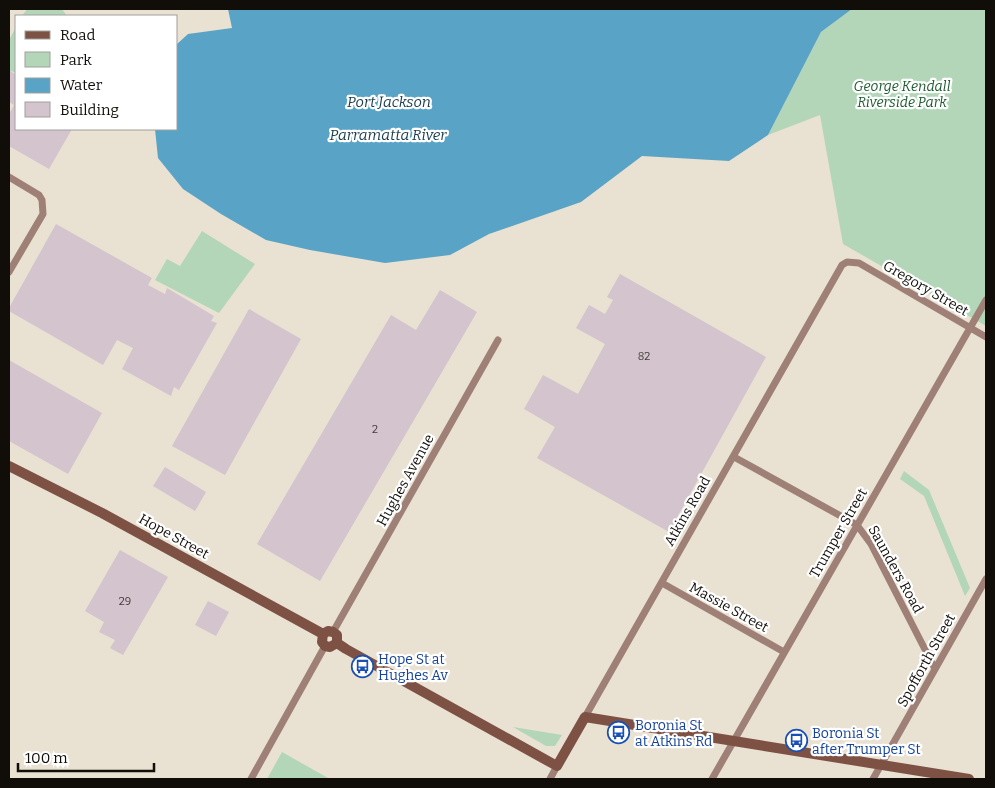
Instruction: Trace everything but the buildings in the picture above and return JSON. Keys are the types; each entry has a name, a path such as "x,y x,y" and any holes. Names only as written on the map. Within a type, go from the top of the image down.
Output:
{"street":[{"path":"9,177 39,195 42,200 43,214 9,272"},
{"name":"Gregory Street","path":"852,262 858,263 986,337"},
{"name":"Atkins Road","path":"550,779 842,265 852,262"},
{"name":"Trumper Street","path":"712,779 986,300"},
{"name":"Hughes Avenue","path":"328,633 498,340"},
{"name":"Saunders Road","path":"734,457 857,525 871,544 935,669"},
{"name":"Hope Street","path":"9,466 328,633"},
{"name":"Spofforth Street","path":"873,779 986,579"},
{"name":"Massie Street","path":"662,583 784,652"},
{"path":"325,646 322,642 328,633 337,636 337,643"},
{"path":"325,646 330,647 337,643"},
{"path":"337,643 346,650 557,766"},
{"path":"251,779 325,646"},
{"path":"585,717 969,779"}],"green space":[{"path":"27,9 62,9 66,15 23,15"},
{"name":"George Kendall Riverside Park","path":"852,9 986,9 986,326 843,244 820,115 768,135 821,32"},
{"path":"15,29 15,73 9,70 9,40"},
{"path":"202,231 255,264 219,313 155,280 167,259 180,266"},
{"path":"904,471 929,490 970,588 965,596 924,496 900,479"},
{"path":"513,727 562,735 555,746 546,746"},
{"path":"282,752 328,778 328,779 267,779"}],"water":[{"name":"Parramatta River","path":"228,9 852,9 821,32 768,135 729,161 642,156 581,202 489,234 450,255 385,263 266,240 183,189 158,158 155,130 178,130 178,43 188,34 232,28"}],"place":[{"name":"Hope St at Hughes Av","path":"362,667"},
{"name":"Boronia St at Atkins Rd","path":"619,733"},
{"name":"Boronia St after Trumper St","path":"796,741"}],"water label":[{"name":"Port Jackson","path":"389,102"}]}
